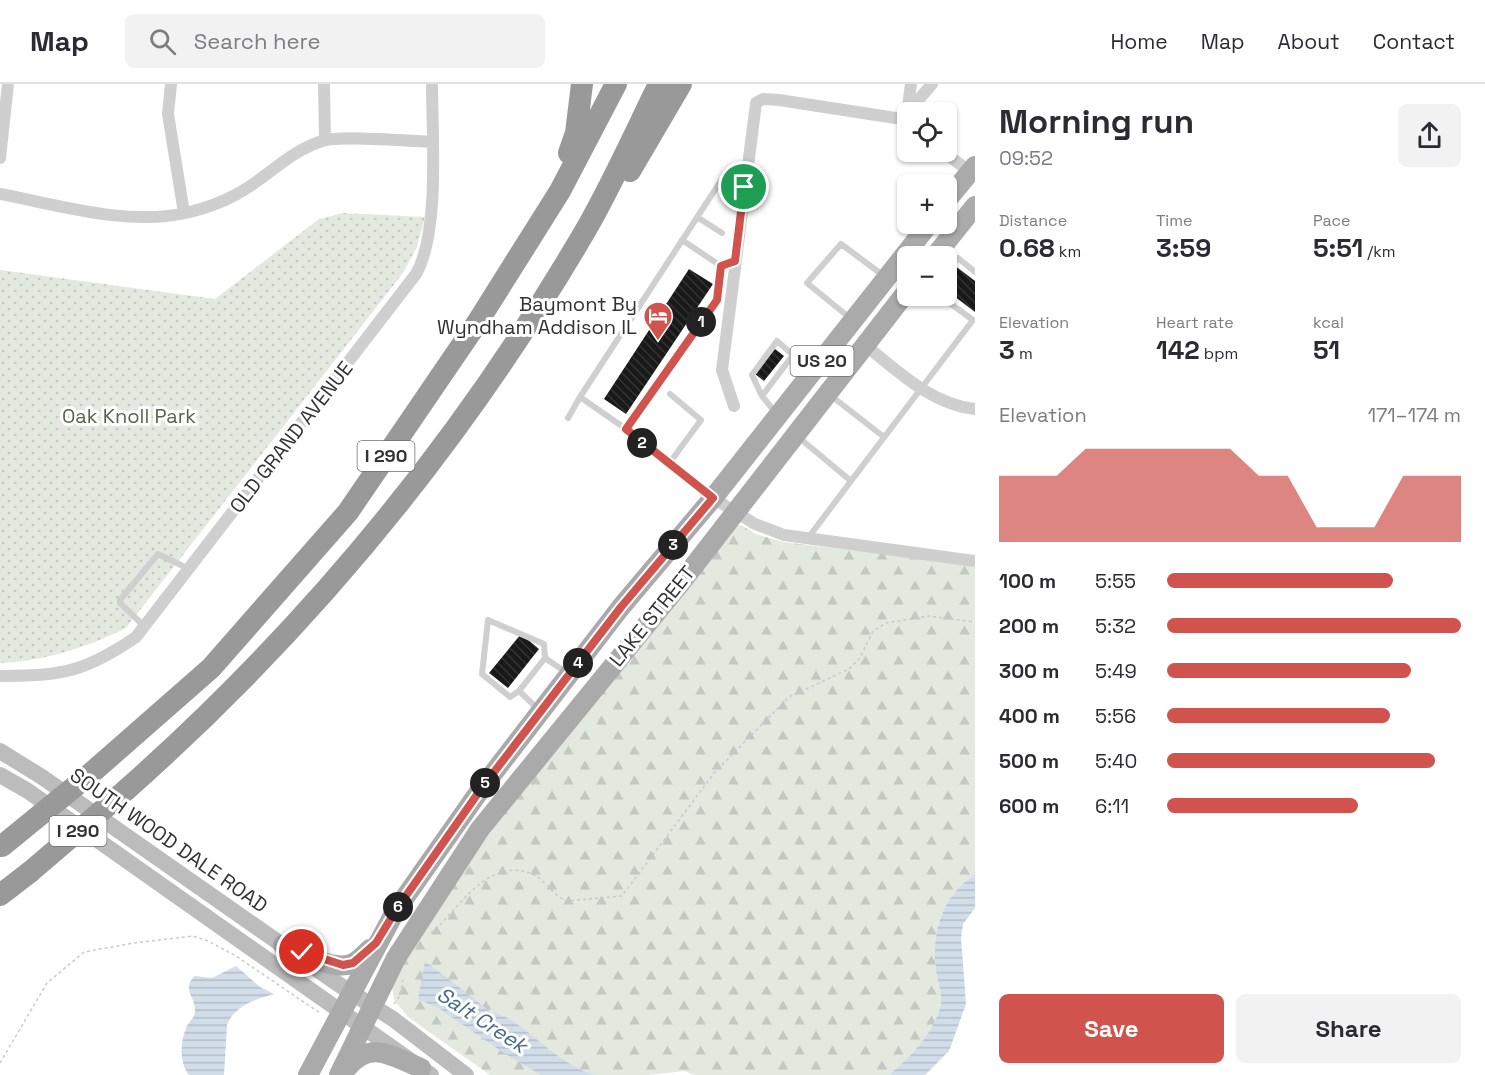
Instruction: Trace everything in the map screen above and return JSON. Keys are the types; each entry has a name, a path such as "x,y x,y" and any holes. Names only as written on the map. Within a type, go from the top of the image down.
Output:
{"highway":[{"path":"554,200 576,133 582,84"},
{"name":"I 290","path":"1,847 89,775 211,668 348,512 477,323 554,200 616,84"},
{"name":"I 290","path":"0,895 30,872 189,735 322,597 385,523 484,389 588,224 659,84"},
{"path":"588,224 619,189 681,84"}],"main road":[{"path":"957,189 973,171"},
{"path":"943,246 975,206"},
{"name":"LAKE STREET","path":"355,995 376,943 396,910 481,789 569,675 713,498 921,234"},
{"name":"LAKE STREET","path":"308,1075 340,1014 355,995 396,958 468,846 590,692 679,585 897,304"},
{"path":"569,675 590,692"},
{"name":"SOUTH WOOD DALE ROAD","path":"0,751 42,777 230,907 466,1075"},
{"name":"SOUTH WOOD DALE ROAD","path":"0,775 28,791 219,925 340,1014 426,1071"},
{"path":"355,995 471,819 481,789"},
{"path":"283,945 318,959 343,965 353,963 376,943"},
{"path":"323,1075 340,1014"},
{"name":"LAKE STREET","path":"340,1014 340,1075"},
{"path":"340,1075 358,1054 367,1052 383,1053 426,1071"}],"street":[{"path":"171,84 168,114 184,213"},
{"path":"324,84 325,140"},
{"name":"OLD GRAND AVENUE","path":"0,676 29,676 75,670 103,660 136,637 416,274 430,237 432,84"},
{"path":"908,102 911,84"},
{"path":"917,102 932,84"},
{"path":"0,158 5,92"},
{"path":"735,406 722,370 756,103 763,99 780,100 897,115"},
{"path":"0,194 98,212 153,217 213,206 239,194 292,153 325,140 432,142"},
{"path":"957,161 973,171"},
{"path":"865,345 935,399 956,407 975,410"},
{"path":"713,498 755,525 784,535 975,561"}],"lane":[{"path":"568,418 724,176"},
{"path":"697,218 722,233"},
{"path":"682,240 721,266"},
{"path":"853,320 807,283 841,244 887,278"},
{"path":"957,258 975,272"},
{"path":"721,266 735,261"},
{"path":"626,429 717,300 721,266"},
{"path":"808,538 974,319 955,306"},
{"path":"778,414 762,396 752,375 777,341 815,370"},
{"path":"762,396 793,355"},
{"path":"827,393 884,437"},
{"path":"668,465 701,420 670,394"},
{"path":"580,397 626,429 668,465 713,498"},
{"path":"794,434 851,481"},
{"path":"144,626 120,603 120,600 158,554 189,569"},
{"path":"546,658 519,691 510,697 482,674 488,620 544,644 546,658 569,675"},
{"path":"519,691 541,711"}],"path":[{"path":"427,936 474,888 504,872 530,873 567,901 622,896 715,772 789,697 849,669 859,659 873,632 886,623 929,616 975,622"},
{"path":"0,1063 47,984 84,952 193,936 236,956 340,1014"}],"green space":[{"name":"Oak Knoll Park","path":"343,213 425,217 417,247 403,273 126,628 95,642 64,652 33,660 0,663 0,270 215,299 319,219"},
{"path":"741,525 756,534 783,542 975,565 975,875 954,893 937,930 935,957 941,1001 935,1021 918,1047 888,1075 693,1075 685,1071 648,1075 490,1075 408,1017 394,1000 392,987 405,955 450,882 734,526"}],"water":[{"path":"975,875 975,908 963,924 961,938 966,1004 949,1051 925,1075 888,1075 918,1047 935,1021 941,1001 935,957 937,930 954,893"},
{"name":"Salt Creek","path":"425,961 491,1012 514,1022 568,1063 597,1075 541,1075 440,1009 418,999"},
{"path":"236,966 260,987 274,994 247,1004 235,1012 231,1018 227,1025 224,1075 189,1075 183,1064 182,1045 188,1024 195,1012 189,985 195,976 212,978"}],"building":[{"path":"957,267 975,281 975,312 957,298"},
{"name":"Baymont By Wyndham Addison IL","path":"689,269 713,284 626,414 604,399"},
{"path":"775,349 784,356 764,381 755,374"},
{"path":"521,634 539,649 508,688 489,673"}],"place":[{"name":"Baymont By Wyndham Addison IL","path":"658,342"}],"route":[{"path":"302,952 318,959 343,965 353,963 376,943 396,910 481,789 621,607 713,498 668,465 626,429 717,300 721,266 735,261 744,187"}]}
